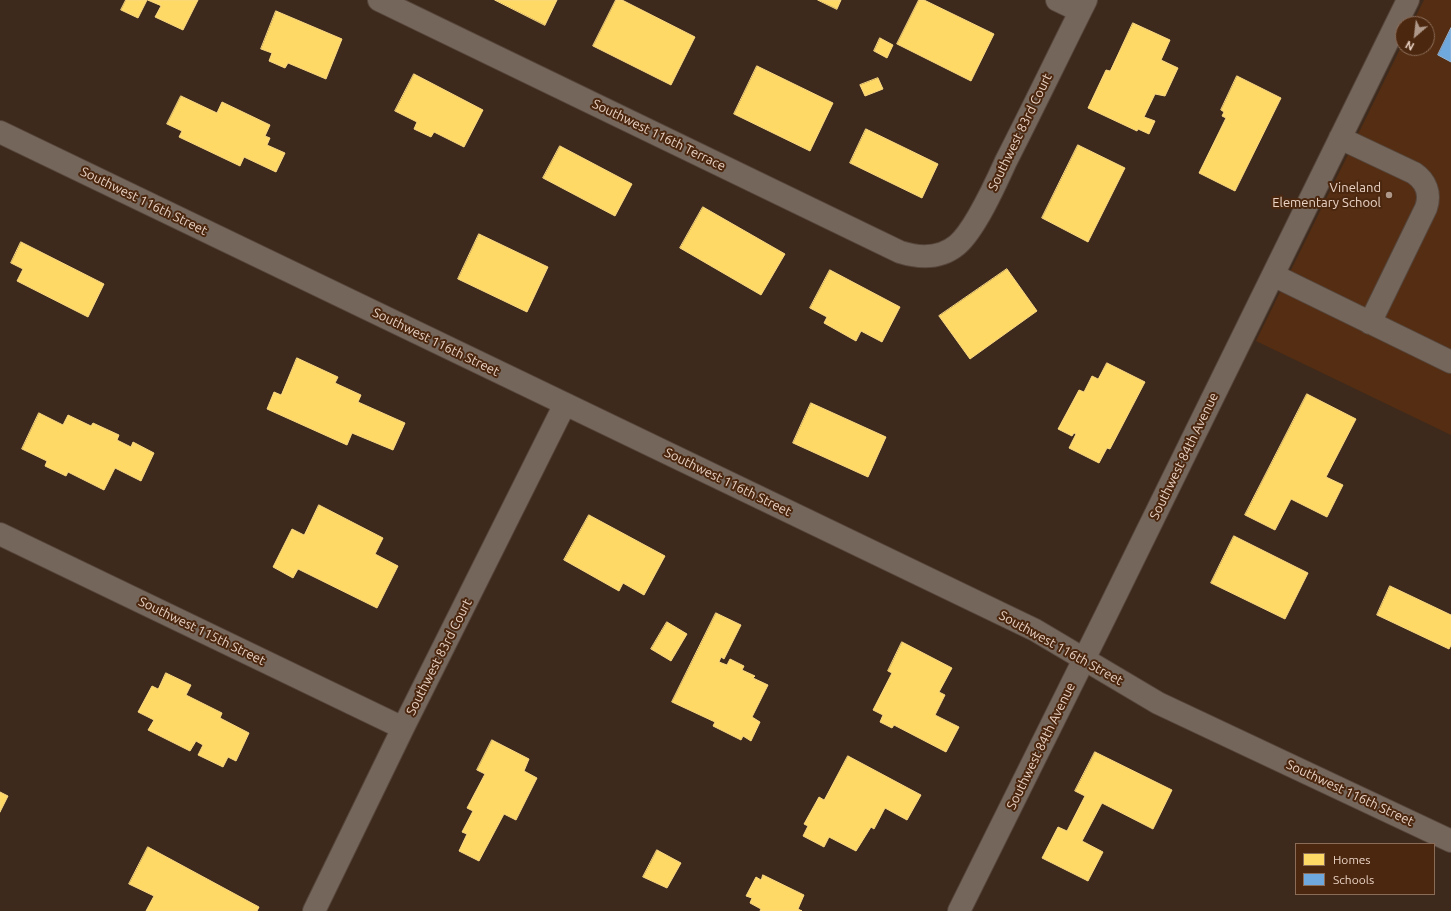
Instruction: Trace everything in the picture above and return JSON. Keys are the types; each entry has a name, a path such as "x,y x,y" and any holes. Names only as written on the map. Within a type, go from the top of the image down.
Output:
{"street":[{"name":"Southwest 116th Terrace","path":"379,0 900,252 913,256 925,257 942,254"},
{"path":"1057,0 1083,6"},
{"name":"Southwest 84th Avenue","path":"959,911 1408,0"},
{"name":"Southwest 83rd Court","path":"942,254 957,245 968,233 995,185 1083,6"},
{"name":"Southwest 116th Street","path":"0,132 1035,630 1158,703 1451,840"},
{"path":"1340,138 1414,173 1423,181 1428,192 1426,208 1370,323"},
{"path":"1273,275 1451,362"},
{"name":"Southwest 83rd Court","path":"314,911 403,728 565,404"},
{"name":"Southwest 115th Street","path":"0,534 403,728"}],"shaded area":[{"name":"Vineland Elementary School","path":"1424,0 1451,0 1451,435 1256,341 1397,56 1435,56 1435,16 1416,16"}],"building: Homes":[{"path":"126,0 147,0 138,18 121,10"},
{"path":"148,0 198,0 183,30 155,17 161,6"},
{"path":"495,0 557,0 545,25"},
{"path":"616,0 622,0 695,37 671,85 593,46"},
{"path":"818,0 841,0 837,9"},
{"path":"919,0 924,0 994,34 971,81 897,44"},
{"path":"276,11 342,39 326,79 288,63 285,68 269,61 272,53 261,49"},
{"path":"1133,23 1170,40 1161,60 1178,68 1165,96 1155,94 1144,117 1155,121 1149,134 1138,129 1137,131 1088,108 1106,70 1110,71"},
{"path":"880,38 893,45 887,58 874,51"},
{"path":"757,66 833,103 810,151 734,114"},
{"path":"414,74 483,110 464,147 434,132 431,137 414,129 417,122 395,111"},
{"path":"1237,76 1281,98 1235,191 1199,173 1226,118 1222,116 1224,112 1221,110"},
{"path":"878,78 883,89 865,96 860,85"},
{"path":"181,96 217,113 222,102 270,125 265,136 270,138 267,145 285,153 276,172 244,157 240,166 179,137 182,131 167,124"},
{"path":"866,129 938,164 922,198 850,163"},
{"path":"1078,145 1125,168 1088,242 1042,218"},
{"path":"560,146 632,184 615,216 543,178"},
{"path":"703,207 785,254 761,295 680,248"},
{"path":"479,234 548,267 527,312 458,279"},
{"path":"21,242 104,284 88,317 17,281 23,269 11,263"},
{"path":"1007,269 1037,311 970,359 939,316"},
{"path":"830,270 900,307 882,342 861,331 856,341 824,323 827,317 810,308"},
{"path":"297,358 338,377 335,383 361,395 358,402 405,423 393,450 352,433 347,445 267,409 274,392 281,395"},
{"path":"1107,363 1145,382 1110,449 1107,448 1099,463 1069,448 1076,434 1074,433 1072,436 1058,429 1079,390 1084,392 1092,376 1098,379"},
{"path":"1307,394 1356,419 1326,477 1343,485 1327,517 1291,499 1275,530 1245,515"},
{"path":"811,403 886,437 868,477 793,443"},
{"path":"39,413 63,425 68,415 91,426 93,423 119,435 117,440 131,447 133,442 154,453 141,481 115,468 104,490 68,472 66,476 45,466 47,461 22,449"},
{"path":"319,505 383,538 375,554 398,566 377,608 298,569 293,578 273,567 292,529 304,535"},
{"path":"589,515 665,556 644,595 623,583 619,591 564,560"},
{"path":"1234,536 1308,573 1285,619 1211,583"},
{"path":"1390,586 1451,615 1451,645 1449,649 1377,615"},
{"path":"716,613 741,625 724,659 721,657 719,662 727,665 730,659 744,666 742,670 755,676 753,678 768,685 752,717 760,722 751,741 743,736 741,740 713,726 715,722 672,702"},
{"path":"667,622 687,634 671,661 651,649"},
{"path":"902,642 952,668 939,692 945,695 935,715 959,727 946,752 894,725 892,728 880,722 883,715 873,710 892,673 888,671"},
{"path":"166,673 191,685 186,695 222,713 220,718 249,733 236,761 228,757 223,767 198,755 203,745 196,741 190,751 148,730 154,720 138,712 152,686 158,689"},
{"path":"492,740 529,759 524,771 537,778 516,820 504,814 479,861 459,851 467,834 462,832 473,811 467,808 485,774 477,770"},
{"path":"1095,752 1172,790 1153,829 1102,803 1082,841 1103,852 1088,881 1042,858 1058,827 1067,831 1085,796 1075,791"},
{"path":"848,756 921,795 907,820 885,808 874,829 871,827 856,851 829,837 824,847 803,836 808,826 804,824 819,797 824,800"},
{"path":"0,792 8,796 0,812"},
{"path":"148,847 259,907 257,911 146,911 154,896 129,884"},
{"path":"657,850 681,863 667,888 643,877"},
{"path":"763,875 804,895 798,909 802,911 760,911 761,909 750,903 752,898 746,896 756,877 761,880"}],"building: Schools":[{"path":"1451,28 1451,62 1438,55"}],"place":[{"name":"Vineland Elementary School","path":"1389,195"}]}
